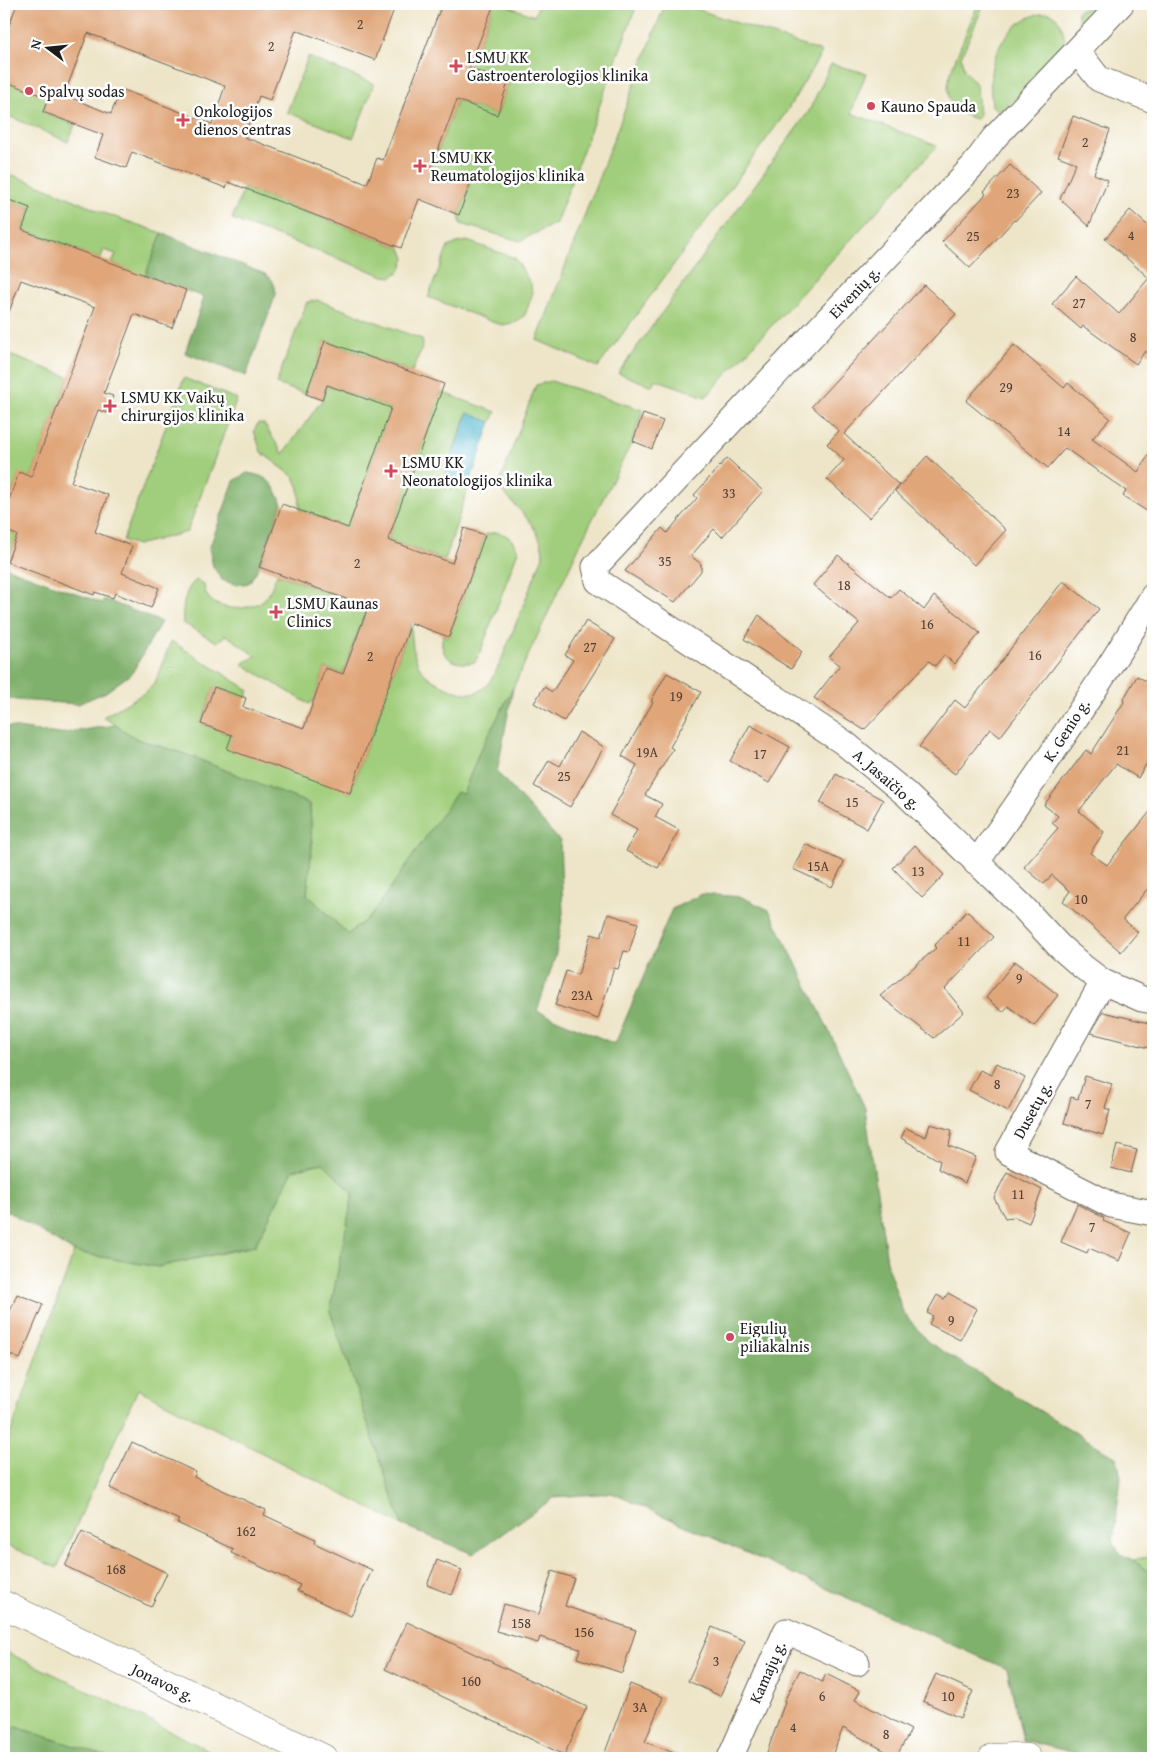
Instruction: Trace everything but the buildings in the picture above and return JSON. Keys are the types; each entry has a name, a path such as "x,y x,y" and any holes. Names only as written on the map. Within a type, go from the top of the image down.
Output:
{"main road":[{"name":"Jonavos g.","path":"4,1605 323,1758"},
{"path":"993,1758 1027,1758"}],"street":[{"name":"Eivenių g.","path":"598,581 595,567 968,172 994,138 1121,4"},
{"path":"1078,51 1099,79 1153,100"},
{"name":"A. Jasaičio g.","path":"598,581 843,742 906,794 1021,905 1059,946 1103,982 1142,999 1153,1001"},
{"name":"K. Genio g.","path":"976,863 1130,635 1153,596"},
{"name":"Dusetų g.","path":"1103,982 1008,1152 1112,1205 1153,1213"},
{"name":"Kamajų g.","path":"730,1758 786,1631 857,1663"}],"green space":[{"path":"494,4 503,4 534,16 539,4 637,4 556,223 520,241 461,224 459,215 470,184 431,169 457,100 497,115 508,83 469,68"},
{"path":"665,4 682,4 822,52 785,114 598,367 537,340"},
{"path":"978,4 984,4 961,57 964,70 977,85 979,115 975,119 962,113 954,106 948,90 952,70"},
{"path":"1103,5 1081,30 1077,12"},
{"path":"1051,13 1058,20 1062,28 1065,47 1004,110 997,110 992,106 992,67 1005,37 1012,29 1030,17"},
{"path":"308,57 374,84 353,138 287,112"},
{"path":"831,64 866,73 851,113 937,146 706,397 655,379 652,386 618,373 809,111"},
{"path":"11,83 48,98 43,112 75,125 68,142 4,114 4,95 6,95"},
{"path":"4,172 47,188 106,214 162,233 145,276 112,263 116,254 104,250 100,259 37,235 21,232 30,208 4,199"},
{"path":"244,188 401,248 405,258 401,270 392,277 384,276 232,219"},
{"path":"162,233 265,274 273,282 276,294 246,376 185,353 204,297 145,276"},
{"path":"467,241 515,258 531,284 532,295 525,315 517,322 503,325 495,323 428,297 448,247"},
{"path":"317,300 422,339 423,345 412,372 325,341 306,394 276,384 307,302"},
{"path":"4,353 69,377 31,477 19,473 4,514"},
{"path":"184,378 237,399 187,532 137,545 123,540"},
{"path":"551,381 643,410 631,444 584,536 513,688 479,753 463,794 457,793 371,916 348,934 307,894 312,847 310,804 185,754 137,739 103,717 146,692 155,683 171,641 249,690 246,698 214,687 201,724 232,735 350,793 411,623 412,641 417,663 431,679 448,688 467,693 475,693 481,690 495,673 501,661 543,556 542,546 534,528 500,489 501,479 536,385"},
{"path":"327,385 391,408 348,528 300,510 299,488 294,477 261,452 254,431 258,423 264,424 283,454 322,400"},
{"path":"441,392 496,412 491,422 467,413 443,479 468,488 445,560 388,540"},
{"path":"247,473 261,476 270,482 282,504 259,567 249,583 237,585 222,580 213,566 209,549 234,481"},
{"path":"4,530 17,535 7,562 7,568 4,569"},
{"path":"495,532 510,538 518,551 475,662 461,663 445,655 442,643 443,635 449,637 485,535"},
{"path":"7,568 102,603 104,599 161,622 132,673 106,692 78,704 4,698 4,569"},
{"path":"277,574 338,596 377,580 343,674 325,668 314,700 309,704 242,664 256,656 226,635 217,642 183,623 186,594 196,580 204,584 206,593 218,605 236,608 255,605 265,599"},
{"path":"513,688 497,772 560,841 563,913 555,958 537,1011 615,1044 672,909 702,894 742,897 769,910 813,997 865,1108 888,1268 903,1312 928,1342 1117,1458 1121,1478 1113,1541 1120,1554 1133,1560 1153,1575 1153,1758 1095,1758 1023,1740 1007,1669 612,1493 555,1497 473,1554 402,1525 330,1311 353,1193 323,1163 293,1170 255,1245 158,1267 74,1252 4,1209 4,726 58,734 115,725 137,739 185,754 310,804 312,847 307,894 348,934 371,916 457,792 463,794 479,753"},
{"path":"323,1163 353,1193 330,1311 402,1525 138,1389 57,1568 4,1544 4,1452 74,1252 158,1267 255,1246 293,1170"},
{"path":"1153,1556 1153,1575 1133,1560"},
{"path":"4,1651 224,1758 111,1758 4,1723"},
{"path":"4,1723 111,1758 4,1758"}],"water":[{"path":"468,413 491,422 468,488 443,480"}],"place":[{"name":"LSMU KK Gastroenterologijos klinika","path":"456,66"},
{"name":"Spalvų sodas","path":"29,91"},
{"name":"Kauno Spauda","path":"871,106"},
{"name":"Onkologijos dienos centras","path":"183,120"},
{"name":"LSMU KK Reumatologijos klinika","path":"420,166"},
{"name":"LSMU KK Vaikų chirurgijos klinika","path":"110,406"},
{"name":"LSMU KK Neonatologijos klinika","path":"391,471"},
{"name":"LSMU Kaunas Clinics","path":"276,612"},
{"name":"Eigulių piliakalnis","path":"730,1337"}]}
